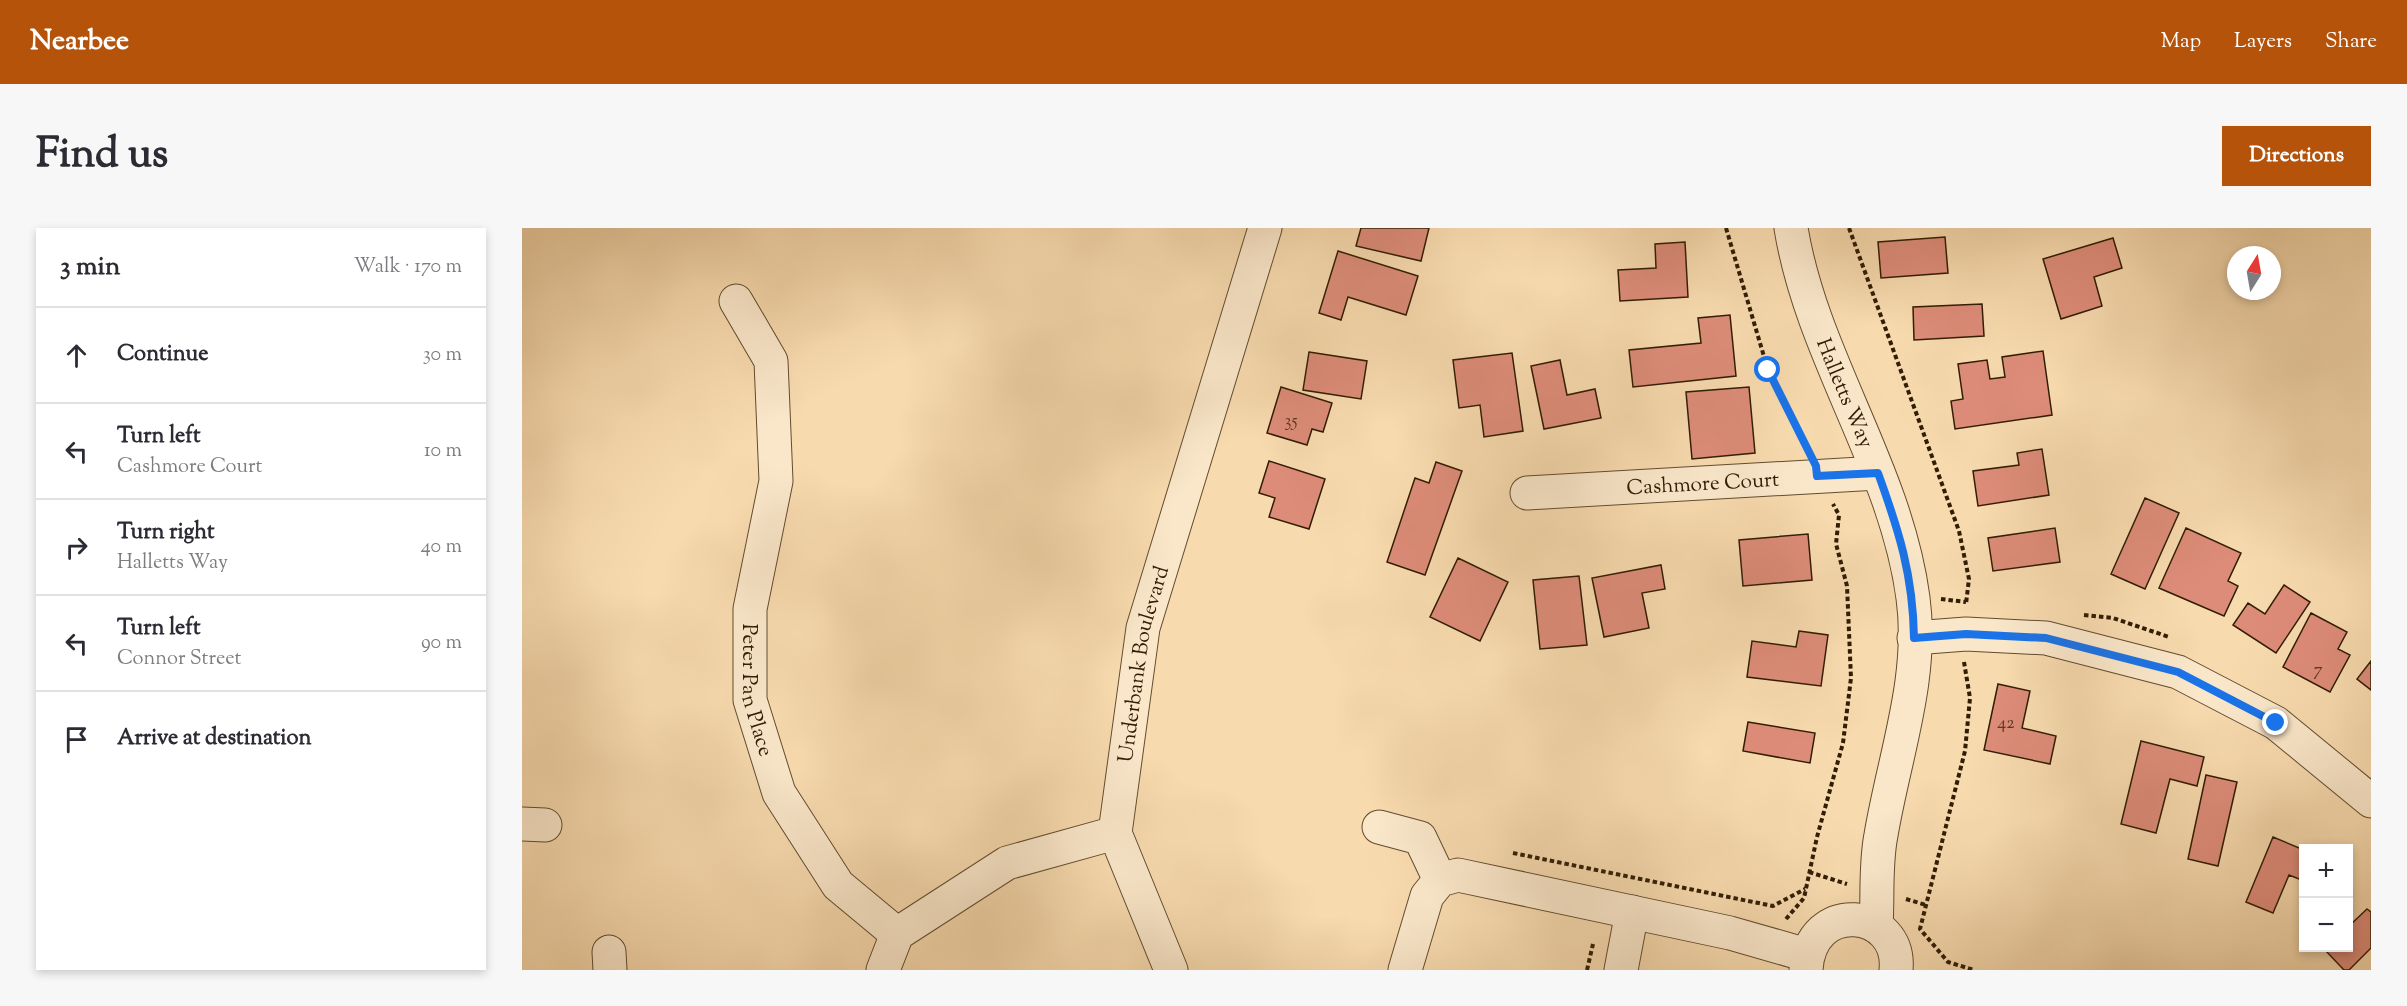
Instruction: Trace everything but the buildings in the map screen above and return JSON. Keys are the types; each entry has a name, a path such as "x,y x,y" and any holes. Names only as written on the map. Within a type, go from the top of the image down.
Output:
{"street":[{"name":"Underbank Boulevard","path":"1115,834 1143,628 1265,228"},
{"name":"Halletts Way","path":"1791,228 1795,252 1813,314 1878,473 1902,539 1913,599 1915,667 1863,923"},
{"name":"Peter Pan Place","path":"736,301 771,361 776,481 750,609 750,700 779,793 838,885 897,934"},
{"name":"Cashmore Court","path":"1527,493 1878,473"},
{"path":"1914,638 1966,634 2046,638 2178,672 2276,723 2371,801"},
{"path":"1379,827 1420,838 1440,880"},
{"path":"883,970 897,934 1007,863 1115,834 1171,970"},
{"path":"1405,970 1427,896 1440,880 1458,875 1632,912 1798,956 1822,930 1835,922 1863,923 1887,936 1901,968"},
{"path":"1621,970 1632,912"}],"path":[{"path":"1726,228 1768,370 1816,466 1817,476 1839,515 1836,544 1847,586 1851,678 1843,743 1817,837 1804,898 1786,917 1798,956"},
{"path":"1587,970 1594,937"},
{"path":"1945,970 1948,962"}],"route":[{"path":"1768,370 1797,433 1816,466 1817,476 1878,473 1902,539 1913,599 1914,638 1966,634 2046,638 2178,672 2276,723"}]}
